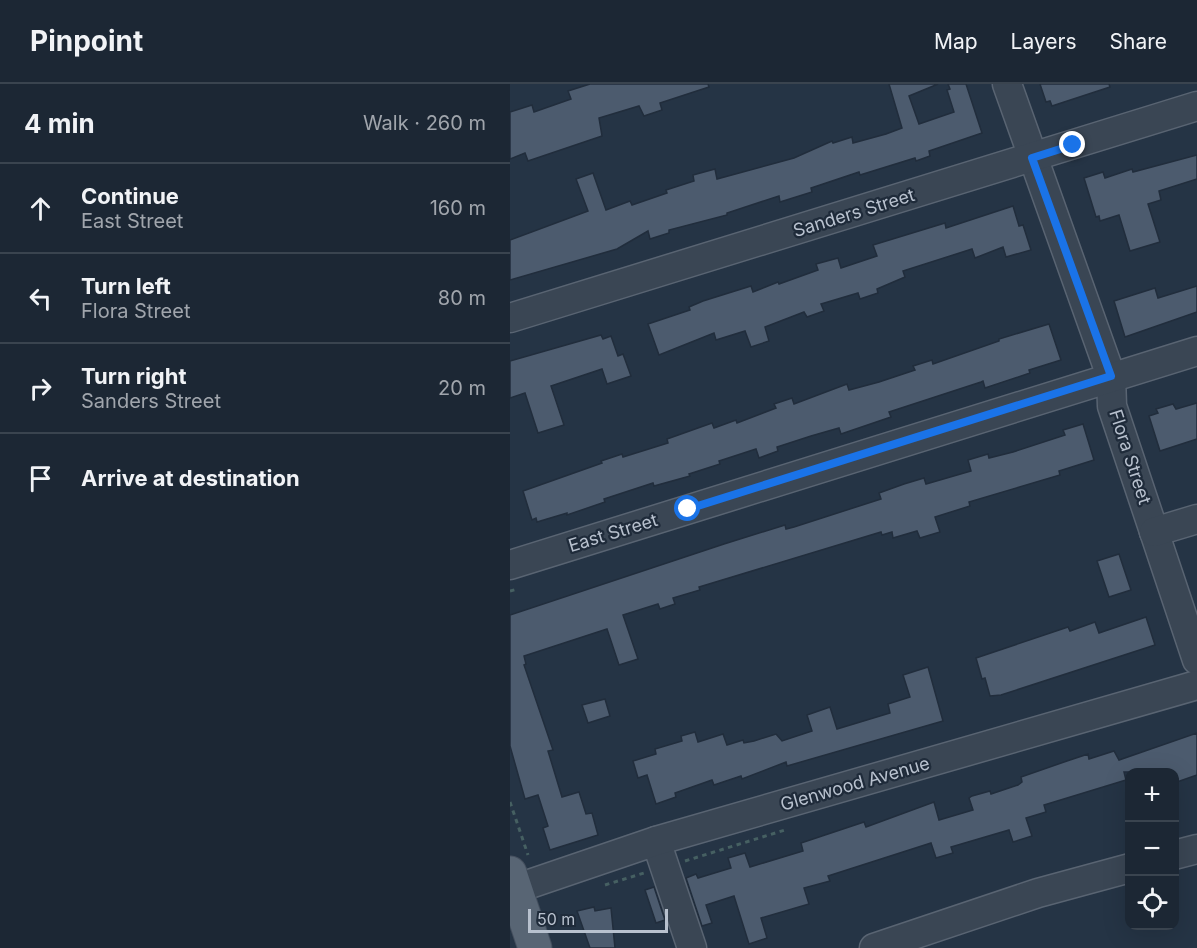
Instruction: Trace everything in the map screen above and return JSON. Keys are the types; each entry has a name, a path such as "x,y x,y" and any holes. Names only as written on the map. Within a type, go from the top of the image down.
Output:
{"main road":[{"path":"518,874 535,948"}],"street":[{"name":"Flora Street","path":"1007,84 1111,376 1112,405 1197,660"},
{"name":"Sanders Street","path":"510,318 1197,106"},
{"name":"East Street","path":"510,566 1111,376 1197,351"},
{"path":"1154,532 1197,519"},
{"name":"Glenwood Avenue","path":"518,874 656,841 1197,685"},
{"path":"656,841 692,948"},
{"path":"1179,854 1197,849"},
{"path":"874,948 1038,893 1125,869"}],"path":[{"path":"510,802 518,874"}],"building":[{"path":"590,84 708,84 709,87 660,103 662,110 644,116 639,106 599,118 602,136 528,161 525,153 510,159 510,112 532,105 534,112 571,99 568,91"},
{"path":"889,84 938,84 909,96 919,124 954,112 947,90 950,89 948,84 966,84 982,133 929,151 930,156 916,161 915,158 860,175 859,172 811,188 812,192 780,202 779,196 727,213 727,215 669,230 669,233 650,239 648,231 617,249 510,280 510,240 588,211 576,179 593,173 606,210 630,201 632,205 667,193 666,190 694,181 693,175 715,169 717,179 794,158 832,141 833,143 852,137 853,143 886,134 902,128"},
{"path":"1040,84 1109,84 1110,87 1052,106 1050,101 1046,102"},
{"path":"1197,155 1197,179 1159,191 1161,200 1148,204 1160,242 1130,251 1119,215 1100,221 1099,216 1096,217 1084,178 1103,172 1105,178 1132,169 1133,172"},
{"path":"1013,206 1019,226 1023,225 1031,250 1006,257 1003,247 975,258 972,249 903,271 905,277 877,289 878,293 860,299 858,293 821,304 824,311 807,317 804,312 765,327 769,341 751,347 745,331 716,340 714,333 659,355 648,324 690,310 689,307 703,301 751,286 753,292 778,282 779,284 818,270 816,264 838,258 841,268 877,256 873,245 945,223 946,228"},
{"path":"1197,286 1197,312 1125,337 1114,301 1155,288 1158,298"},
{"path":"1049,324 1061,360 1029,370 1030,373 985,388 983,381 889,412 891,417 841,434 839,428 811,436 777,447 778,451 759,458 756,449 719,461 720,464 689,474 690,476 654,486 653,483 604,499 605,502 567,515 567,513 537,522 536,518 532,520 523,491 602,463 601,461 622,454 623,457 668,443 667,439 712,423 714,428 736,420 737,423 776,408 774,404 792,398 794,404 847,384 849,390 879,382 915,370 913,366 932,360 933,364 999,341 999,339"},
{"path":"601,335 603,339 611,336 618,356 623,354 631,376 607,384 602,369 551,386 564,425 538,433 525,393 510,398 510,361"},
{"path":"1197,403 1197,439 1160,451 1149,416 1158,413 1156,409 1173,404 1176,409"},
{"path":"1083,424 1094,460 1059,471 1060,475 969,502 970,506 935,517 940,532 920,538 917,531 893,538 892,532 882,535 881,532 699,587 700,590 673,598 675,604 660,609 658,604 623,615 638,659 619,665 607,629 524,656 526,664 524,665 553,750 548,751 562,797 579,792 586,814 592,813 598,835 550,850 543,828 548,826 538,795 525,799 510,746 510,615 724,544 785,525 786,529 794,527 881,499 879,493 904,484 924,478 926,484 971,471 968,460 988,454 989,458 1013,452 1065,435 1063,430"},
{"path":"1119,554 1131,590 1109,597 1097,561"},
{"path":"1146,617 1155,645 1001,695 990,696 985,678 982,679 976,658 1068,627 1070,631 1095,622 1099,633"},
{"path":"928,667 943,721 787,766 786,762 742,779 741,776 714,785 712,780 675,793 676,797 656,804 647,775 638,778 633,761 656,754 655,749 682,741 681,736 695,732 698,742 723,734 727,745 743,740 744,743 754,741 776,734 782,741 812,731 807,715 830,707 837,729 890,713 888,704 910,697 903,675"},
{"path":"605,699 610,716 588,723 582,705"},
{"path":"1197,733 1197,775 1179,781 1179,768 1125,768 1125,780 1044,805 1046,812 1026,818 1032,836 1013,842 1009,830 951,847 953,853 936,858 931,843 828,876 830,881 804,888 809,904 761,918 767,938 749,944 734,896 706,905 712,923 702,926 686,878 696,874 698,878 731,868 728,858 745,853 750,867 803,851 801,843 864,822 866,827 934,802 939,820 973,810 969,798 972,796 990,791 991,794 1018,785 1022,782 1021,777 1088,754 1089,759 1114,751 1119,760"},
{"path":"654,887 665,920 656,923 645,890"},
{"path":"594,907 595,911 611,908 615,948 590,948 577,911"}],"route":[{"path":"688,509 1111,376 1032,158 1073,145"}]}
